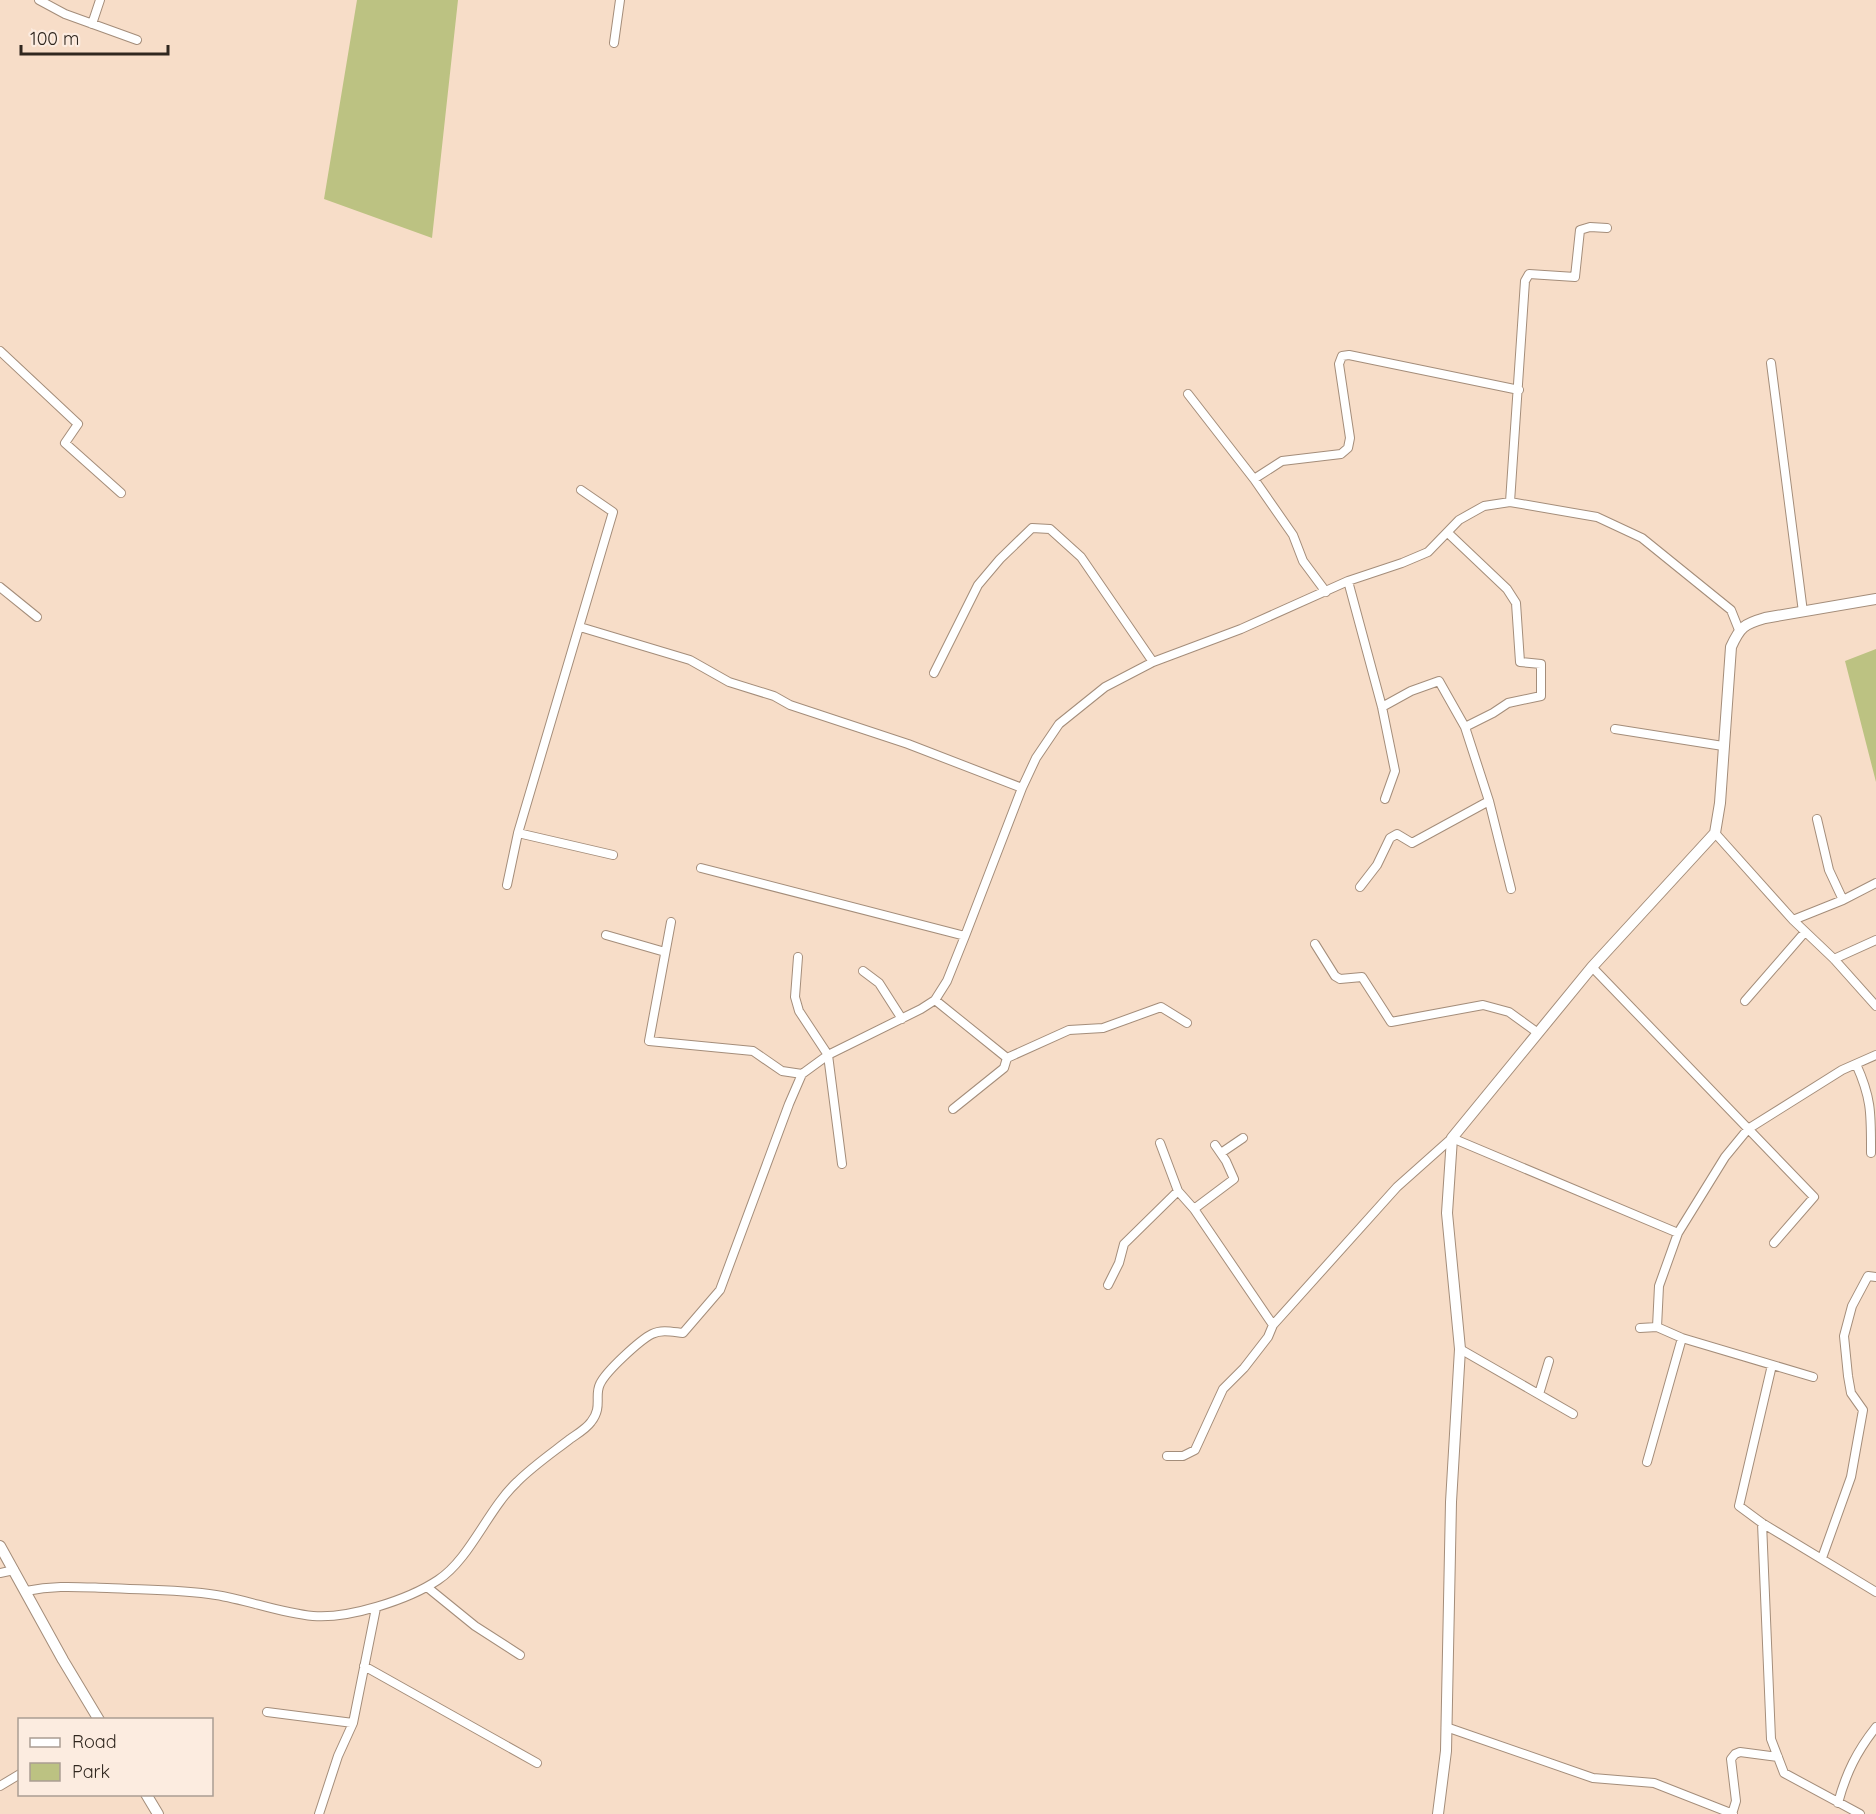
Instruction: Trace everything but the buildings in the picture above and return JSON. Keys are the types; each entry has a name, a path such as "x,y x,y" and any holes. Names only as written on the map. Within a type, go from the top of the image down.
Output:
{"street":[{"path":"39,0 65,14 137,40"},
{"path":"92,24 100,0"},
{"path":"614,42 620,0"},
{"path":"1510,502 1525,281 1529,274 1575,277 1580,230 1590,227 1607,228"},
{"path":"0,351 78,424 65,443 121,493"},
{"path":"1254,479 1282,461 1341,454 1348,448 1350,438 1339,364 1342,357 1349,355 1519,390"},
{"path":"1771,363 1803,612"},
{"path":"1188,394 1254,479 1293,535 1303,561 1326,592"},
{"path":"507,885 518,833 613,512 581,490"},
{"path":"26,1591 70,1585 174,1589 217,1595 313,1616 376,1608 427,1587 440,1579 468,1549 482,1526 516,1483 591,1424 599,1409 599,1385 618,1362 653,1334 667,1331 683,1333 720,1290 802,1074 828,1055 902,1019 935,1000 947,981 1022,788 1036,758 1059,724 1105,687 1153,662 1241,629 1348,581 1428,552 1459,520 1484,506 1510,502 1597,517 1642,538 1731,610 1739,630"},
{"path":"934,673 978,585 1000,559 1032,528 1050,529 1081,557 1153,662"},
{"path":"1448,533 1507,590 1516,603 1520,662 1541,664 1541,696 1508,703 1465,727"},
{"path":"1348,581 1382,706 1395,771 1385,799"},
{"path":"0,587 37,617"},
{"path":"1167,1456 1183,1456 1195,1450 1223,1389 1244,1368 1268,1337 1273,1325 1397,1187 1452,1138 1592,967 1715,833 1720,803 1731,647 1739,630 1750,622 1758,620 1876,599"},
{"path":"580,627 690,660 729,682 774,696 790,705 909,744 1022,788"},
{"path":"1382,706 1411,691 1439,681 1465,727 1489,801 1511,889"},
{"path":"1615,729 1723,746"},
{"path":"1360,888 1377,865 1390,838 1397,834 1412,843 1489,801"},
{"path":"1817,819 1829,870 1843,900"},
{"path":"518,833 613,855"},
{"path":"1715,833 1793,920 1834,959 1876,1006"},
{"path":"701,868 965,936"},
{"path":"1793,920 1843,900 1876,883"},
{"path":"671,922 649,1041 753,1051 782,1071 802,1074"},
{"path":"1745,1001 1805,932"},
{"path":"606,935 665,952"},
{"path":"1834,959 1876,940"},
{"path":"1315,944 1335,976 1340,979 1362,977 1391,1022 1483,1005 1509,1012 1538,1033"},
{"path":"798,957 795,997 799,1011 828,1055 842,1164"},
{"path":"1592,967 1814,1197 1774,1243"},
{"path":"863,971 879,983 902,1019"},
{"path":"935,1000 1007,1058"},
{"path":"953,1109 1004,1068 1007,1058 1069,1030 1103,1028 1161,1007 1187,1023"},
{"path":"1657,1328 1659,1286 1678,1233 1725,1157 1749,1129 1842,1070 1876,1055"},
{"path":"1856,1064 1866,1086 1871,1108 1870,1153"},
{"path":"1221,1153 1243,1138"},
{"path":"1452,1138 1678,1233"},
{"path":"1438,1814 1446,1751 1450,1502 1460,1349 1447,1213 1452,1138"},
{"path":"1160,1143 1178,1191 1194,1209 1273,1325"},
{"path":"1194,1209 1234,1179 1215,1145"},
{"path":"1108,1285 1119,1263 1124,1244 1178,1191"},
{"path":"1822,1558 1851,1478 1863,1410 1851,1394 1844,1336 1852,1306 1868,1276 1876,1277"},
{"path":"1640,1328 1657,1328 1813,1377"},
{"path":"1647,1462 1683,1338"},
{"path":"1460,1349 1573,1414"},
{"path":"1539,1394 1549,1362"},
{"path":"1772,1365 1739,1506 1761,1523 1876,1592"},
{"path":"1761,1523 1771,1739 1784,1773 1860,1814"},
{"path":"0,1546 63,1660 98,1718"},
{"path":"0,1573 15,1570"},
{"path":"427,1587 475,1626 520,1655"},
{"path":"319,1814 338,1756 353,1724 376,1608"},
{"path":"364,1666 537,1763"},
{"path":"267,1712 353,1724"},
{"path":"1446,1727 1593,1778 1654,1783 1732,1814 1736,1801 1731,1759 1734,1754 1740,1752 1778,1757"},
{"path":"1838,1803 1846,1773 1876,1727"},
{"path":"0,1786 18,1775"},
{"path":"147,1796 158,1814"}],"green space":[{"path":"357,0 458,0 432,238 324,199"},
{"path":"1876,649 1876,782 1845,661"}]}
